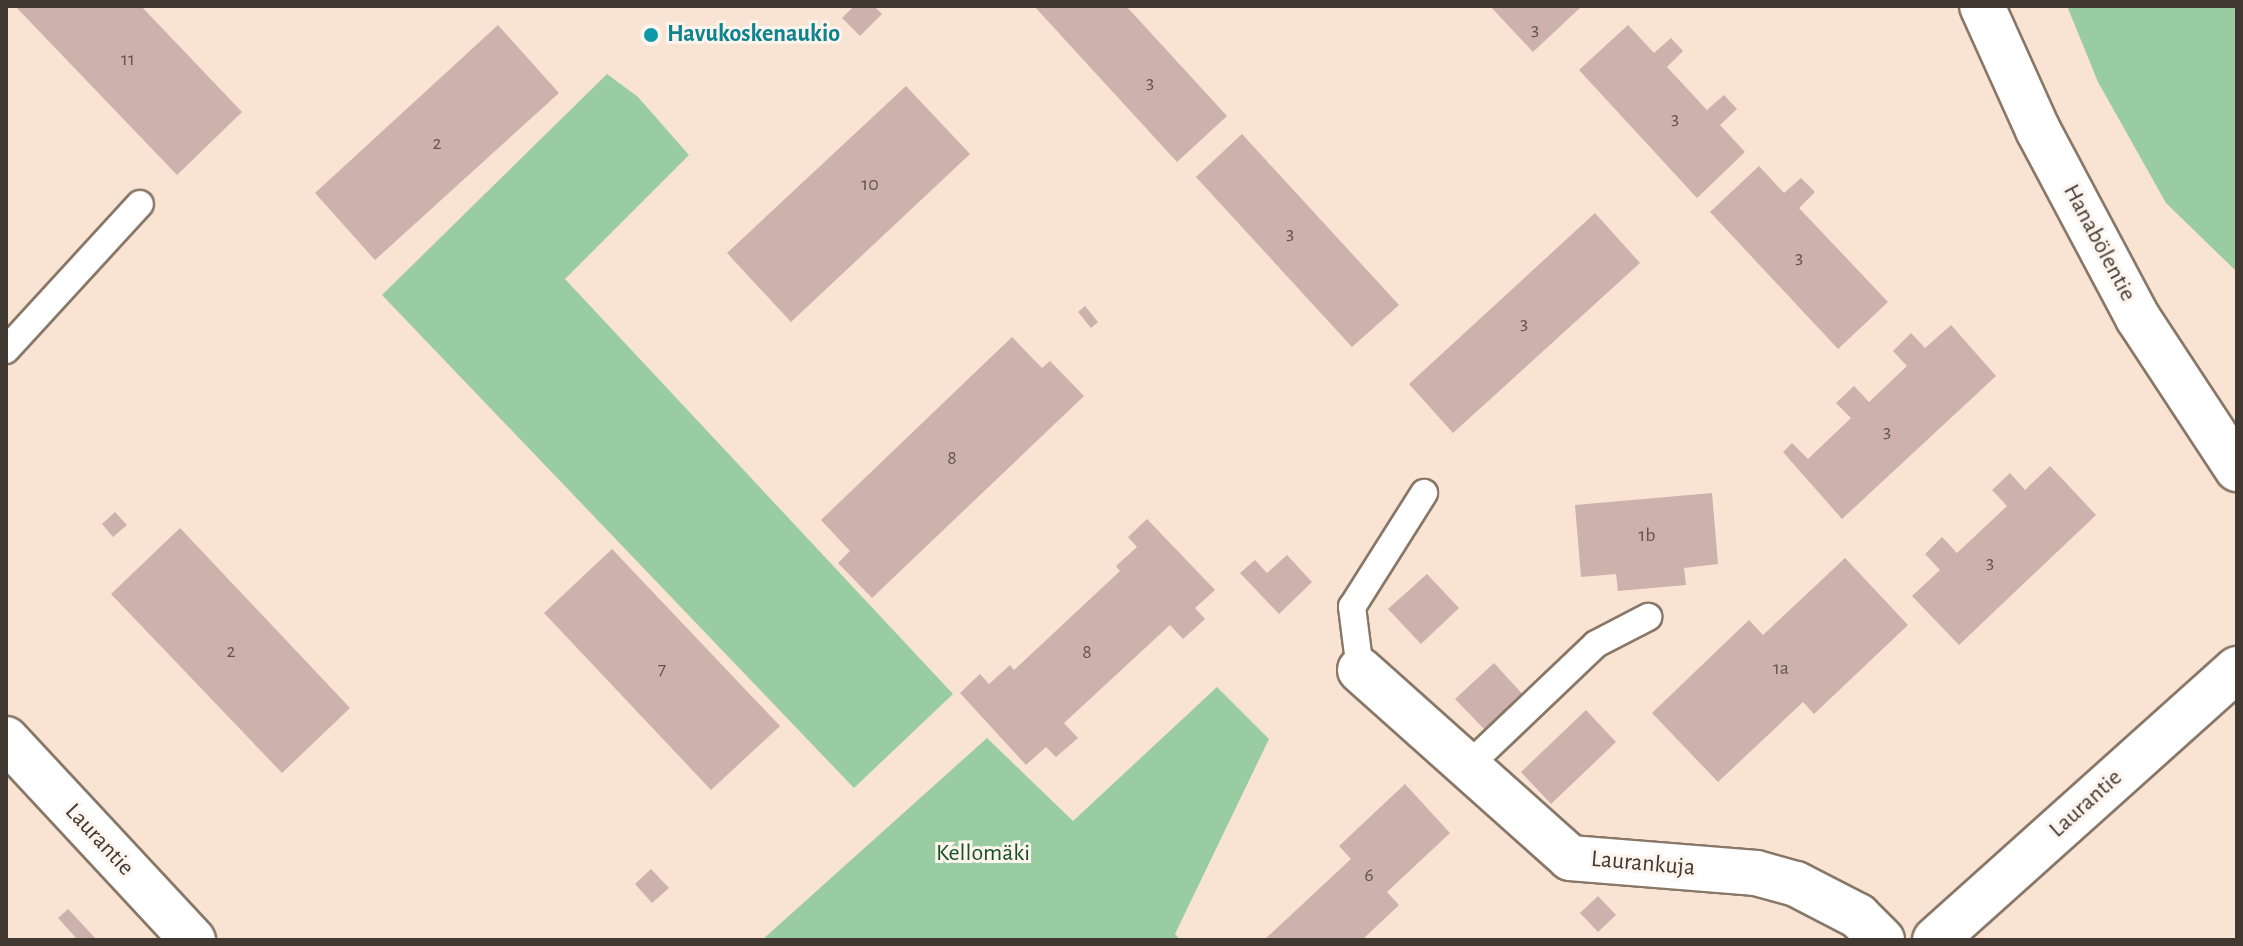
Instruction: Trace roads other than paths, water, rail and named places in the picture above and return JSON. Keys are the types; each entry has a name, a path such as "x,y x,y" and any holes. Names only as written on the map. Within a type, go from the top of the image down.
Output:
{"street":[{"name":"Hanabölentie","path":"1982,6 2038,130 2138,318 2237,469"},
{"name":"Laurantie","path":"1935,940 2237,669"},
{"name":"Laurankuja","path":"1360,670 1570,858 1756,873 1796,884 1858,916 1882,940"},
{"name":"Laurantie","path":"9,750 193,940"}],"lane":[{"path":"6,350 140,204"},
{"path":"1360,670 1352,607 1424,493"},
{"path":"1468,766 1596,644 1648,617"}],"place":[{"name":"Havukoskenaukio","path":"651,35"}],"park label":[{"name":"Kellomäki","path":"983,854"}]}
